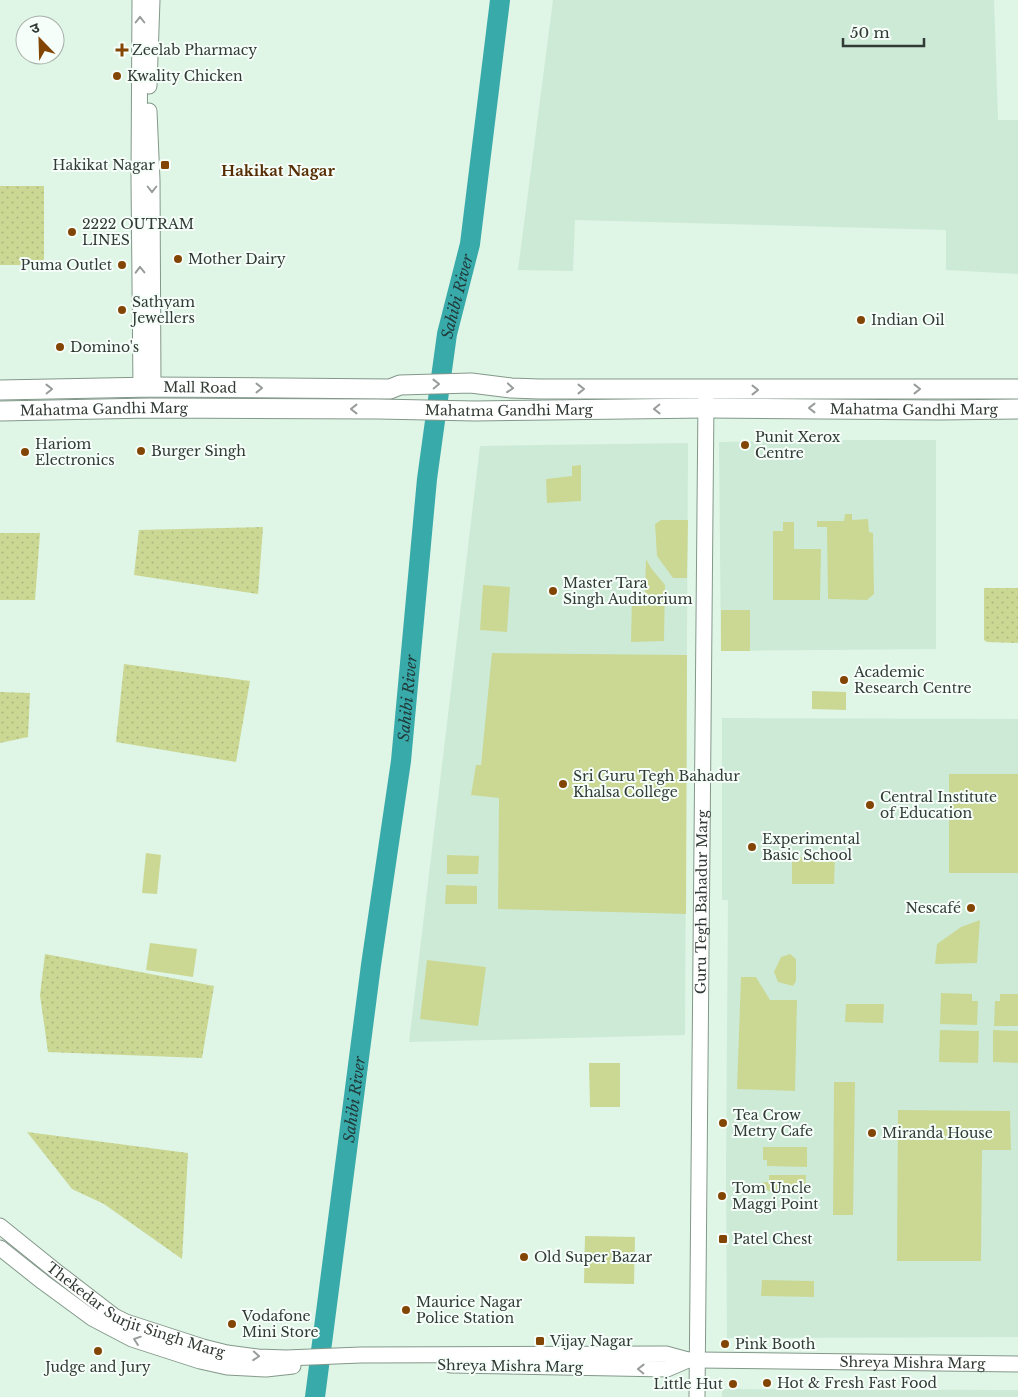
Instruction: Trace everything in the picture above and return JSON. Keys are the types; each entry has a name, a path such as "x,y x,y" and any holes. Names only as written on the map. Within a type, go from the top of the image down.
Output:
{"main road":[{"name":"Mahatma Gandhi Marg","path":"400,385 480,384 706,399 940,410 1018,409"},
{"path":"480,384 481,411"},
{"name":"Mall Road","path":"0,390 147,388 390,389 400,385"},
{"name":"Mahatma Gandhi Marg","path":"0,411 150,408 481,411 706,399 1018,389"}],"street":[{"path":"140,0 139,188 147,388"},
{"path":"147,388 152,180 149,103 152,0"},
{"name":"Guru Tegh Bahadur Marg","path":"697,1397 693,1360 706,399"},
{"name":"Thekedar Surjit Singh Marg","path":"0,1226 56,1272 114,1316 126,1322 203,1347 227,1353 286,1362"},
{"name":"Thekedar Surjit Singh Marg","path":"0,1248 92,1318 132,1339 200,1361 227,1367 266,1369 286,1362"},
{"name":"Shreya Mishra Marg","path":"286,1362 361,1360 667,1369 693,1360 1018,1364"}],"shaded area":[{"path":"553,0 994,0 998,120 1018,120 1018,274 946,270 946,230 575,220 573,271 518,270"},
{"path":"936,440 936,649 721,651 719,442"},
{"name":"Sri Guru Tegh Bahadur Khalsa College","path":"688,443 685,1035 409,1042 480,446"},
{"name":"Miranda House","path":"722,718 1018,719 1018,1337 727,1338 728,900 722,900"},
{"path":"722,1389 1018,1390 1018,1397 722,1397"}],"green space":[{"path":"0,186 44,186 44,265 0,265"},
{"path":"581,465 581,501 547,503 546,479 572,476 572,466"},
{"path":"845,514 852,514 852,520 868,519 869,532 873,533 874,594 867,600 828,599 827,527 817,527 817,521 844,521"},
{"path":"661,520 688,520 687,578 673,578 657,556 655,524"},
{"path":"783,522 794,522 794,549 821,549 820,600 773,600 773,531 783,531"},
{"path":"263,527 258,594 134,575 139,530"},
{"path":"0,533 40,533 35,600 0,600"},
{"path":"646,559 665,585 664,641 631,642 632,594 645,594"},
{"path":"483,585 510,587 507,632 480,630"},
{"path":"984,588 1018,588 1018,643 987,642 984,640"},
{"path":"721,610 750,610 750,651 721,651"},
{"path":"492,653 687,655 686,914 498,909 499,798 471,795 476,765 481,765"},
{"path":"124,664 250,681 236,762 116,742"},
{"path":"812,691 846,692 846,710 812,709"},
{"path":"0,692 30,693 28,737 0,743"},
{"path":"949,774 1018,774 1018,873 949,873"},
{"path":"146,853 161,855 157,894 142,893"},
{"path":"447,855 479,856 478,874 447,874"},
{"path":"792,857 835,857 834,884 792,884"},
{"path":"446,885 477,886 477,904 445,904"},
{"path":"980,920 977,963 935,964 937,944 961,927"},
{"path":"150,943 197,949 193,977 146,970"},
{"path":"45,954 214,986 202,1058 48,1052 40,995"},
{"path":"790,954 796,959 796,981 793,986 778,982 774,972 781,957"},
{"path":"427,960 486,967 478,1026 420,1019"},
{"path":"741,977 756,977 770,1000 797,1000 795,1091 737,1089"},
{"path":"941,993 972,994 972,1001 978,1001 977,1025 940,1024"},
{"path":"1000,994 1018,994 1018,1026 994,1026 995,1001 1000,1001"},
{"path":"846,1004 884,1004 883,1023 845,1022"},
{"path":"940,1030 979,1031 978,1063 939,1062"},
{"path":"993,1030 1018,1031 1018,1063 993,1062"},
{"path":"589,1063 620,1063 620,1107 590,1107"},
{"path":"834,1082 855,1082 853,1215 833,1215"},
{"path":"898,1110 1010,1111 1011,1150 982,1150 981,1261 897,1261"},
{"path":"27,1132 188,1153 182,1259 104,1204 72,1189"},
{"path":"763,1147 807,1147 807,1167 767,1166 767,1160 763,1160"},
{"path":"769,1175 806,1175 805,1194 774,1194 762,1187 763,1182 769,1182"},
{"path":"585,1236 635,1237 634,1284 584,1283"},
{"path":"762,1280 814,1281 814,1297 761,1296"}],"waterway":[{"name":"Sahibi River","path":"315,1397 371,965 401,761 427,479 447,334 470,244 500,0"}],"place":[{"name":"Zeelab Pharmacy","path":"122,50"},
{"name":"Kwality Chicken","path":"117,76"},
{"name":"Hakikat Nagar","path":"165,165"},
{"name":"2222 OUTRAM LINES","path":"72,232"},
{"name":"Mother Dairy","path":"178,259"},
{"name":"Puma Outlet","path":"122,265"},
{"name":"Sathyam Jewellers","path":"122,310"},
{"name":"Indian Oil","path":"861,320"},
{"name":"Domino's","path":"60,347"},
{"name":"Punit Xerox Centre","path":"745,445"},
{"name":"Burger Singh","path":"141,451"},
{"name":"Hariom Electronics","path":"25,452"},
{"name":"Master Tara Singh Auditorium","path":"553,591"},
{"name":"Academic Research Centre","path":"844,680"},
{"name":"Sri Guru Tegh Bahadur Khalsa College","path":"563,784"},
{"name":"Central Institute of Education","path":"870,805"},
{"name":"Experimental Basic School","path":"752,847"},
{"name":"Nescafé","path":"971,908"},
{"name":"Tea Crow Metry Cafe","path":"723,1123"},
{"name":"Miranda House","path":"872,1133"},
{"name":"Tom Uncle Maggi Point","path":"722,1196"},
{"name":"Patel Chest","path":"723,1239"},
{"name":"Old Super Bazar","path":"524,1257"},
{"name":"Maurice Nagar Police Station","path":"406,1310"},
{"name":"Vodafone Mini Store","path":"232,1324"},
{"name":"Vijay Nagar","path":"540,1341"},
{"name":"Pink Booth","path":"725,1344"},
{"name":"Judge and Jury","path":"98,1351"},
{"name":"Hot & Fresh Fast Food","path":"767,1383"},
{"name":"Little Hut","path":"733,1384"}],"district":[{"name":"Hakikat Nagar","path":"278,170"}]}
